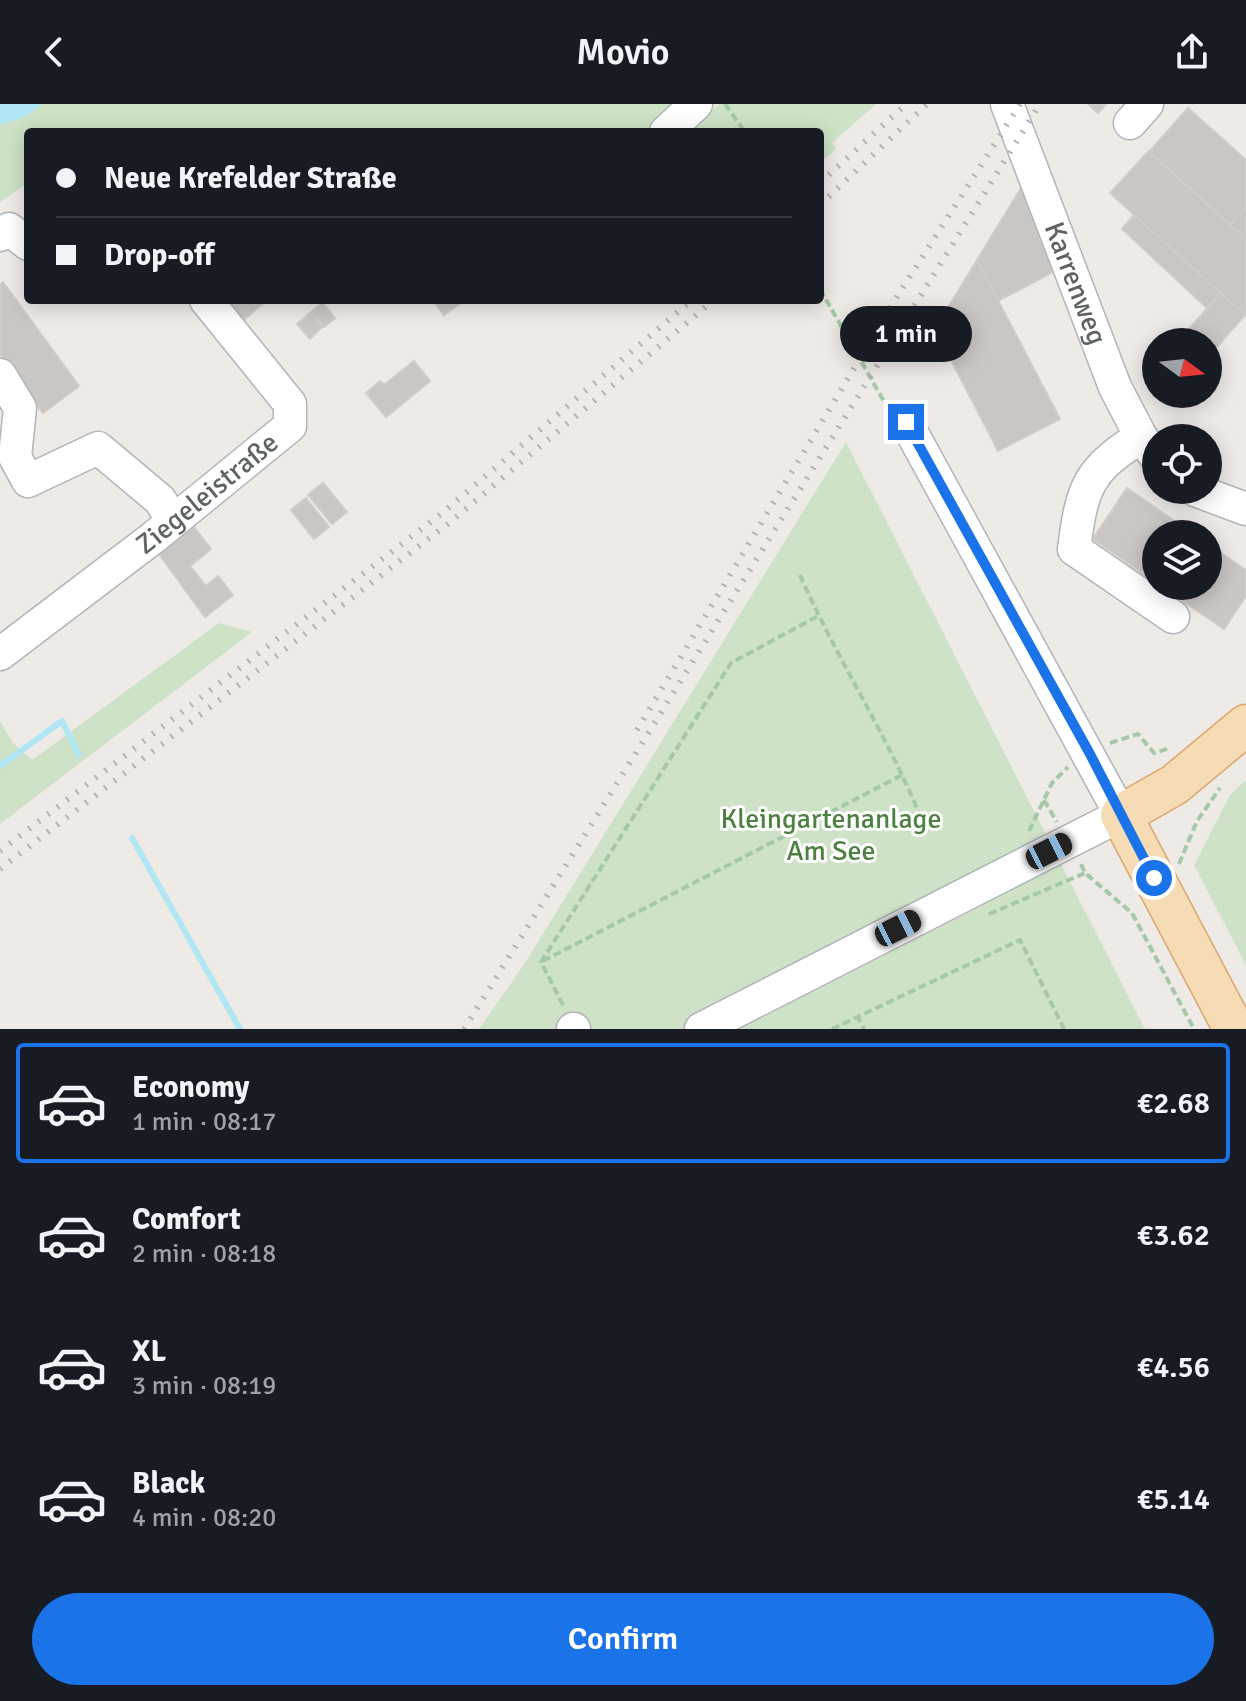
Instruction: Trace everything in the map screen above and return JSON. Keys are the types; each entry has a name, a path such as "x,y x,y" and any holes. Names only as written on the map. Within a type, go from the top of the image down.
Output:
{"main road":[{"path":"1234,1029 1121,815 1174,785 1246,725"}],"street":[{"path":"670,128 696,104"},
{"name":"Karrenweg","path":"1007,104 1115,387 1142,435"},
{"path":"0,235 9,229 24,241"},
{"name":"Ziegeleistraße","path":"0,654 290,426 290,404 209,304"},
{"path":"0,375 20,408 15,457 28,481 98,448 160,500 173,521"},
{"path":"701,1029 1121,815 906,422"},
{"path":"1142,449 1101,463 1080,503 1074,549 1173,617"},
{"path":"1222,500 1246,509"}],"path":[{"path":"725,104 742,128"},
{"path":"824,296 882,402 906,422"},
{"path":"800,575 818,616 904,774 923,823"},
{"path":"541,962 731,663 818,616"},
{"path":"1011,871 1044,800 1065,769 1123,736 1138,734 1154,753 1178,745"},
{"path":"541,962 904,774"},
{"path":"1181,862 1197,821 1230,779"},
{"path":"1044,800 1085,873 1132,913 1194,1029"},
{"path":"832,1029 1020,940 1064,1029"},
{"path":"541,962 573,1029"},
{"path":"857,1015 864,1029"}],"green space":[{"path":"43,104 683,104 654,128 24,128 24,186 0,202 0,125 24,117"},
{"path":"720,104 876,104 832,143 836,149 824,160 824,128 690,128"},
{"name":"Kleingartenanlage Am See","path":"846,442 1145,1029 479,1029 525,963"},
{"path":"219,623 252,632 0,824 0,721 13,743 32,760"},
{"path":"1246,780 1246,965 1194,865 1230,795"}],"water":[{"path":"0,104 43,104 24,117 0,125"}],"building":[{"path":"1088,104 1106,104 1098,113"},
{"path":"1188,108 1246,160 1246,207 1230,225 1149,152"},
{"path":"1149,151 1246,239 1246,316 1110,193"},
{"path":"1021,188 1053,272 998,301 977,260"},
{"path":"1246,207 1246,239 1230,225"},
{"path":"1134,215 1221,293 1207,308 1122,229"},
{"path":"977,260 1060,419 998,451 935,329"},
{"path":"3,282 79,386 43,413 0,354 0,284"},
{"path":"1221,293 1245,315 1222,341 1222,328 1190,328"},
{"path":"213,304 262,304 234,328"},
{"path":"324,304 335,318 324,327 311,312"},
{"path":"436,304 459,304 444,315"},
{"path":"311,312 323,326 310,339 297,324"},
{"path":"414,361 430,381 386,417 366,393 380,381 384,385"},
{"path":"323,483 347,512 332,524 308,495"},
{"path":"1127,488 1142,498 1142,504 1150,504 1173,520 1142,520 1142,572 1093,539"},
{"path":"306,498 329,527 314,539 291,510"},
{"path":"194,527 211,549 190,566 206,586 218,576 233,595 205,617 159,554"},
{"path":"1222,554 1246,570 1246,596 1224,629 1182,600 1222,600"}],"waterway":[{"path":"0,766 62,721 79,755"},
{"path":"132,838 240,1029"}],"railway":[{"path":"824,179 906,104"},
{"path":"824,201 927,104"},
{"path":"637,730 895,300 1020,104"},
{"path":"464,1029 1040,104"},
{"path":"0,851 441,514 687,304"},
{"path":"0,869 449,523 709,304"}],"route":[{"path":"906,422 1090,754 1154,878"}]}
